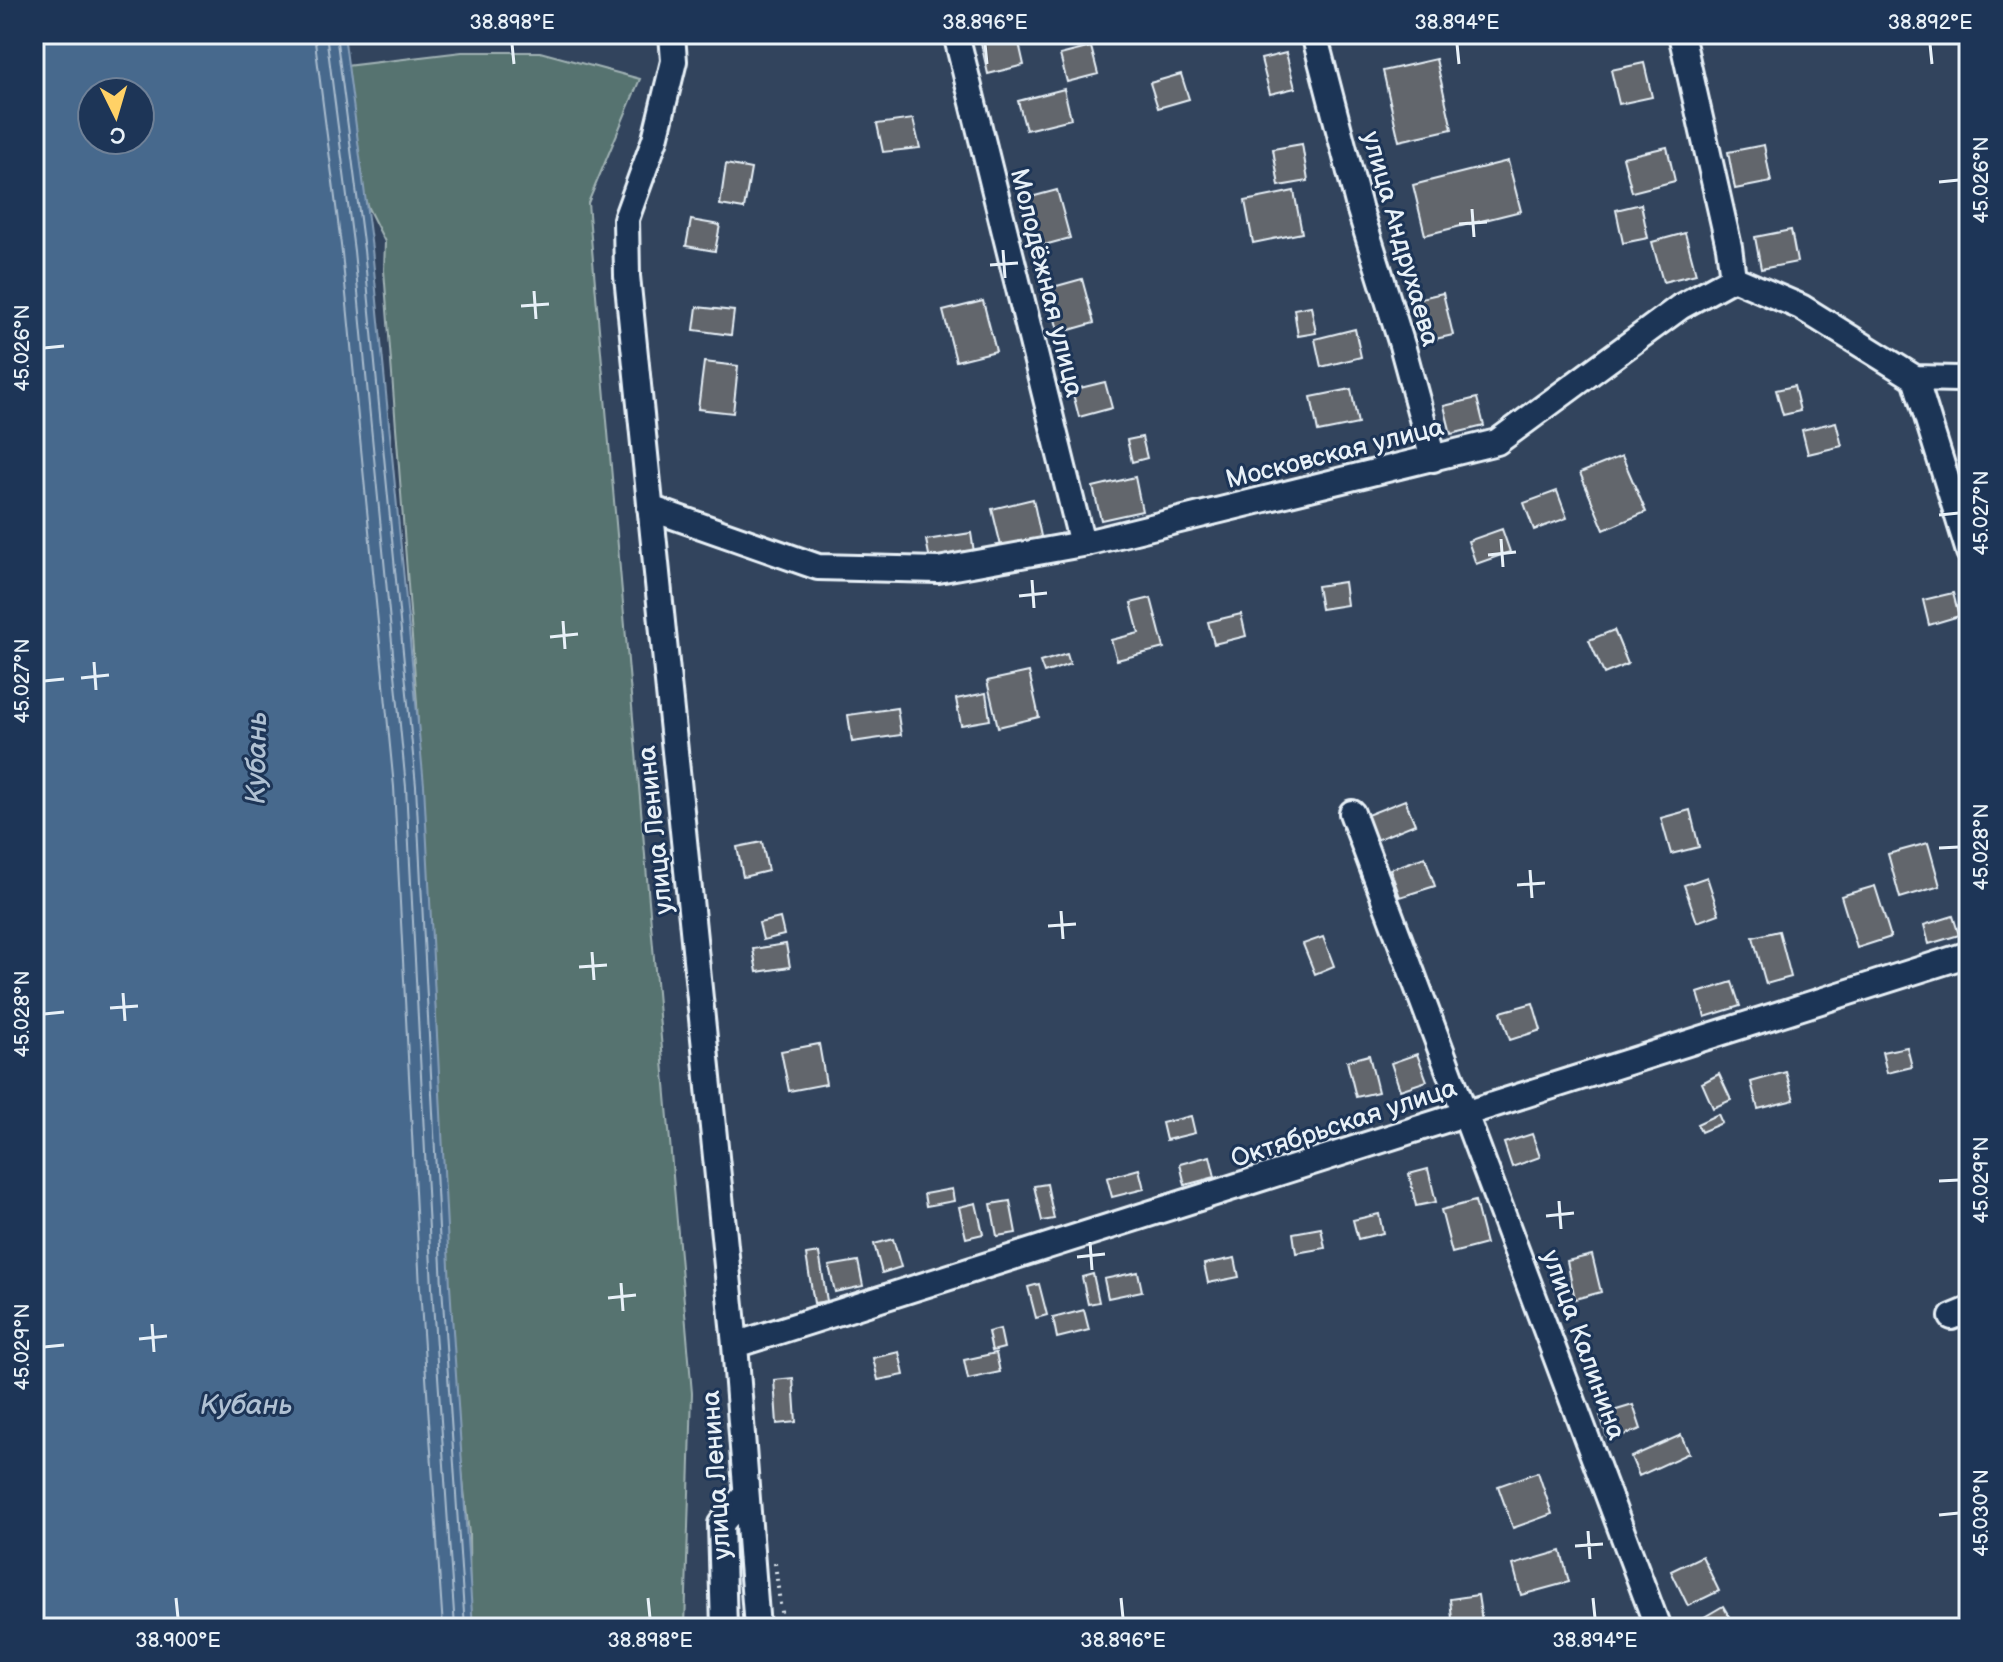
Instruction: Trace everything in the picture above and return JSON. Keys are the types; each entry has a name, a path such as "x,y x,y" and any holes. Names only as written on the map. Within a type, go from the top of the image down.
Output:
{"street":[{"name":"улица Ленина","path":"672,34 674,61 655,139 626,219 627,276 735,1345 757,1628"},
{"name":"Молодёжная улица","path":"956,34 1082,544"},
{"name":"улица Андрухаева","path":"1314,34 1359,207 1433,459"},
{"path":"1681,34 1729,247 1733,278 1801,307 1915,378 1958,379 1969,375"},
{"name":"Московская улица","path":"650,508 818,567 938,570 1082,544 1497,442 1680,307 1733,278"},
{"path":"1915,378 1969,552"},
{"name":"улица Калинина","path":"1352,813 1658,1628"},
{"name":"Октябрьская улица","path":"735,1345 1969,954"},
{"path":"724,1628 721,1524 746,1494"}],"green space":[{"path":"462,52 540,52 640,79 588,203 692,1393 685,1628 470,1628 469,1534 446,1329 417,703 384,270 385,242 368,208 357,173 344,159 346,66"}],"water":[{"name":"Кубань","path":"34,34 344,34 372,249 424,785 450,1286 473,1628 34,1628"}],"building":[{"path":"979,34 1017,34 1024,65 988,74"},
{"path":"1392,34 1426,34 1394,42"},
{"path":"1091,47 1098,74 1067,82 1060,55"},
{"path":"1286,53 1295,88 1270,94 1261,59"},
{"path":"1436,59 1452,129 1399,141 1383,71"},
{"path":"1644,63 1652,97 1619,104 1611,70"},
{"path":"1181,74 1189,99 1158,108 1150,83"},
{"path":"1064,89 1071,119 1026,130 1018,101"},
{"path":"913,119 920,148 883,152 877,124"},
{"path":"1302,144 1308,181 1279,186 1273,149"},
{"path":"1764,145 1771,182 1735,189 1728,152"},
{"path":"1667,147 1675,181 1632,192 1623,157"},
{"path":"1508,161 1521,211 1425,235 1413,185"},
{"path":"726,164 751,169 744,209 720,205"},
{"path":"1057,190 1070,238 1033,248 1020,200"},
{"path":"1294,191 1302,233 1253,243 1245,201"},
{"path":"1641,204 1648,238 1623,243 1616,210"},
{"path":"691,220 720,225 715,251 686,246"},
{"path":"1791,230 1797,262 1761,269 1755,237"},
{"path":"1685,233 1696,274 1663,282 1652,242"},
{"path":"1082,279 1094,323 1059,333 1046,289"},
{"path":"1443,293 1453,335 1422,342 1412,300"},
{"path":"983,301 996,351 956,361 943,311"},
{"path":"1311,306 1316,333 1298,336 1294,309"},
{"path":"697,307 734,311 731,335 694,330"},
{"path":"1355,329 1361,357 1321,367 1315,339"},
{"path":"704,362 738,366 733,413 698,409"},
{"path":"1105,382 1112,408 1079,417 1072,390"},
{"path":"1794,386 1800,411 1783,415 1776,390"},
{"path":"1351,389 1358,424 1318,432 1311,397"},
{"path":"1477,398 1484,426 1451,434 1444,406"},
{"path":"1836,422 1842,446 1808,454 1802,430"},
{"path":"1142,437 1147,458 1132,462 1127,440"},
{"path":"1622,456 1646,512 1604,530 1580,473"},
{"path":"1135,477 1142,511 1101,520 1093,487"},
{"path":"1557,491 1567,518 1534,530 1524,503"},
{"path":"1033,499 1042,541 1002,550 992,509"},
{"path":"1502,529 1510,552 1476,564 1468,541"},
{"path":"971,533 974,552 930,560 926,540"},
{"path":"1344,582 1347,605 1321,609 1317,586"},
{"path":"1953,593 1959,616 1929,625 1923,600"},
{"path":"1151,598 1164,648 1117,660 1111,640 1139,633 1131,603"},
{"path":"1241,614 1246,636 1214,644 1208,622"},
{"path":"1614,630 1628,664 1604,674 1589,640"},
{"path":"1067,654 1070,664 1044,673 1040,662"},
{"path":"1029,672 1039,717 998,727 987,681"},
{"path":"986,693 990,720 961,725 956,699"},
{"path":"897,708 901,735 852,742 848,715"},
{"path":"1405,800 1415,824 1371,842 1362,817"},
{"path":"1690,810 1699,847 1671,854 1661,818"},
{"path":"762,842 768,871 743,877 737,847"},
{"path":"1928,843 1940,886 1900,898 1888,854"},
{"path":"1425,857 1435,886 1400,897 1390,869"},
{"path":"1707,877 1719,914 1697,922 1684,885"},
{"path":"1875,886 1891,937 1857,948 1841,896"},
{"path":"1953,916 1959,935 1929,944 1924,925"},
{"path":"780,918 784,935 763,940 759,923"},
{"path":"1779,931 1791,977 1766,984 1753,937"},
{"path":"1323,937 1334,966 1315,974 1303,944"},
{"path":"786,944 790,967 757,972 753,949"},
{"path":"1732,982 1740,1006 1705,1017 1698,993"},
{"path":"1533,1003 1541,1030 1510,1040 1501,1012"},
{"path":"1964,1019 1969,1019 1969,1039 1966,1040"},
{"path":"819,1044 826,1084 789,1091 781,1051"},
{"path":"1907,1047 1912,1067 1887,1073 1882,1052"},
{"path":"1417,1054 1427,1081 1400,1090 1391,1063"},
{"path":"1369,1055 1378,1092 1356,1097 1347,1061"},
{"path":"1786,1072 1794,1100 1758,1109 1751,1082"},
{"path":"1719,1074 1731,1100 1713,1108 1702,1083"},
{"path":"1718,1114 1722,1123 1701,1132 1697,1124"},
{"path":"1191,1116 1195,1133 1166,1140 1162,1123"},
{"path":"1532,1134 1540,1157 1512,1167 1504,1143"},
{"path":"1210,1156 1215,1177 1185,1185 1180,1164"},
{"path":"1139,1169 1144,1189 1112,1197 1107,1178"},
{"path":"1428,1169 1436,1202 1416,1206 1409,1174"},
{"path":"1047,1184 1054,1219 1042,1221 1034,1186"},
{"path":"952,1189 954,1201 926,1206 924,1194"},
{"path":"1010,1201 1016,1233 997,1236 991,1204"},
{"path":"1475,1201 1486,1244 1452,1253 1441,1210"},
{"path":"976,1203 983,1234 966,1238 959,1207"},
{"path":"1379,1214 1383,1233 1358,1239 1353,1220"},
{"path":"1321,1228 1325,1248 1296,1253 1293,1233"},
{"path":"893,1239 901,1267 882,1273 874,1244"},
{"path":"819,1253 827,1301 814,1303 806,1255"},
{"path":"1592,1255 1601,1292 1575,1299 1567,1261"},
{"path":"1235,1258 1239,1277 1208,1283 1204,1264"},
{"path":"858,1261 863,1286 835,1292 829,1266"},
{"path":"1138,1272 1142,1291 1108,1298 1104,1279"},
{"path":"1093,1274 1099,1302 1088,1304 1082,1277"},
{"path":"1039,1284 1047,1315 1036,1318 1028,1287"},
{"path":"1084,1310 1089,1330 1057,1338 1053,1318"},
{"path":"1000,1329 1004,1348 992,1351 988,1332"},
{"path":"899,1352 904,1375 878,1380 873,1358"},
{"path":"996,1353 1000,1372 968,1379 964,1360"},
{"path":"793,1378 796,1422 777,1424 774,1380"},
{"path":"1633,1405 1641,1429 1608,1440 1600,1415"},
{"path":"1681,1435 1689,1453 1639,1476 1631,1457"},
{"path":"1538,1472 1552,1514 1513,1528 1498,1486"},
{"path":"1561,1551 1569,1582 1521,1595 1513,1565"},
{"path":"1702,1556 1719,1591 1688,1606 1671,1571"},
{"path":"1478,1595 1483,1628 1453,1628 1450,1599"},
{"path":"1723,1606 1736,1628 1697,1628 1694,1623"}]}
